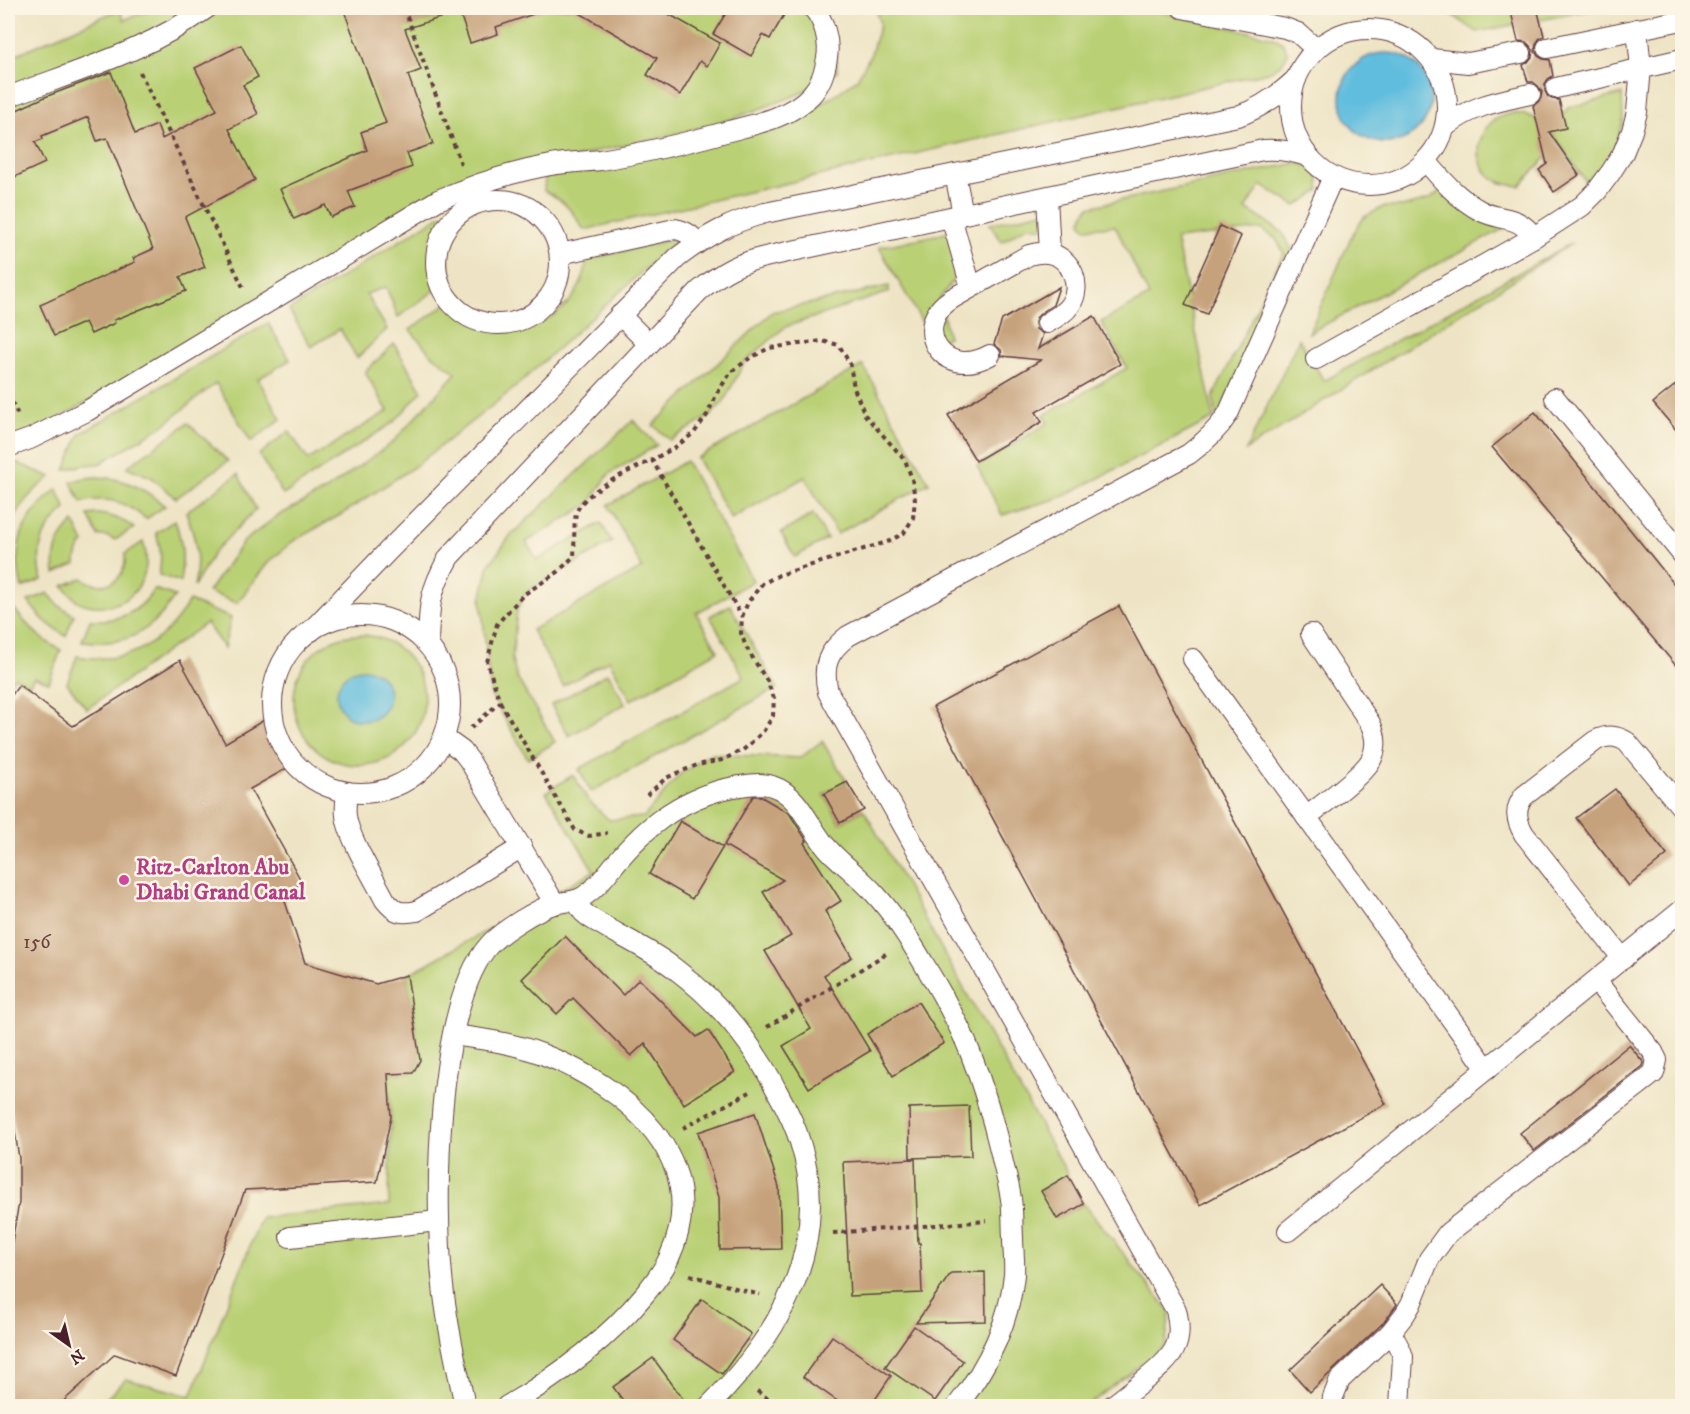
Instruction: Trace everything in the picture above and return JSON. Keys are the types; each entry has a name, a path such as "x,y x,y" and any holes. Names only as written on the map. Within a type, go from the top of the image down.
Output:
{"lane":[{"path":"8,96 130,52 168,33 207,8"},
{"path":"8,447 30,439 87,411 438,200 473,196 514,202 531,209 545,221 555,236 560,255 559,274 552,293 540,308 523,319 504,324 484,322 466,315 451,303 441,286 436,267 438,247 446,229 473,196 514,172 554,164 618,157 683,144 760,123 799,105 810,96 826,68 827,38 823,24 813,8"},
{"path":"1182,8 1285,28 1298,33 1316,49"},
{"path":"1547,48 1683,20"},
{"path":"1377,28 1398,33 1417,44 1432,59 1446,92 1445,127 1441,139 1426,161 1410,174 1390,182 1370,185 1349,183 1319,168 1307,156 1291,120 1291,96 1304,63 1316,49 1334,36 1355,29 1377,28"},
{"path":"1316,359 1534,237 1582,206 1597,191 1623,153 1637,112 1641,68 1637,29"},
{"path":"1432,59 1468,63 1521,53"},
{"path":"1556,88 1683,59"},
{"path":"311,632 334,620 359,615 385,619 409,629 428,645 439,661 447,680 450,699 448,741 421,770 405,782 387,790 367,793 347,792 331,788 300,770 289,757 274,724 273,689 286,657 297,643 311,632 620,315 677,258 697,242 741,219 765,213 1238,116 1268,103 1296,79"},
{"path":"1445,127 1465,113 1485,104 1530,94"},
{"path":"428,645 429,604 439,574 449,557 699,291 731,267 749,260 1263,150 1293,151 1307,156"},
{"path":"1426,161 1441,180 1467,202 1483,212 1520,223 1534,237"},
{"path":"955,174 957,215 971,287"},
{"path":"1112,1407 1166,1363 1174,1351 1180,1323 1176,1310 828,692 825,679 826,666 830,654 848,636 1189,454 1205,442 1219,428 1228,414 1333,177"},
{"path":"1047,197 1050,253"},
{"path":"560,255 675,229 691,235 697,242"},
{"path":"990,355 975,362 963,363 943,354 936,345 933,334 933,323 937,312 944,304 971,287 1029,255 1039,252 1060,257 1069,265 1076,286 1069,307 1047,323"},
{"path":"620,315 649,344"},
{"path":"1555,398 1683,554"},
{"path":"1306,817 1362,772 1371,761 1376,748 1370,723 1311,634"},
{"path":"1193,659 1487,1069"},
{"path":"1623,959 1524,834 1517,818 1516,810 1519,802 1595,741 1612,736 1627,742 1683,808"},
{"path":"448,741 462,751 469,760 555,904"},
{"path":"465,1407 447,1318 438,1221 442,1119 446,1083 453,1035 466,985 481,955 499,935 535,913 555,904 586,895 633,842 652,824 674,809 720,790 766,784 785,792 796,802 828,850 876,895 910,939 948,1005 970,1052 993,1123 1011,1198 1014,1272 1009,1304 999,1334 986,1363 957,1407"},
{"path":"347,792 345,805 349,830 385,900 392,909 404,914 417,911 522,847"},
{"path":"575,900 589,917 647,949 675,969 725,1016 746,1041 772,1080 801,1143 810,1201 808,1235 797,1279 775,1325 752,1357 709,1407"},
{"path":"1288,1231 1683,910"},
{"path":"1332,1407 1333,1397 1340,1380 1391,1332 1411,1304 1429,1258 1448,1233 1654,1073 1657,1060 1653,1052 1596,981"},
{"path":"453,1035 515,1046 541,1054 593,1079 618,1096 641,1116 661,1140 677,1171 681,1193 681,1215 677,1238 669,1260 657,1279 625,1316 592,1347 540,1386 507,1407"},
{"path":"290,1237 438,1221"},
{"path":"1391,1332 1403,1357 1400,1407"}],"path":[{"path":"404,8 473,196"},
{"path":"130,52 253,310"},
{"path":"615,827 608,833 589,836 575,830 500,702 487,662 497,624 523,595 558,572 574,556 576,513 585,500 604,484 674,448 694,433 731,372 769,348 822,341 838,345 850,364 854,388 865,415 905,460 912,479 915,500 913,518 904,533 890,542 779,575 762,584 748,602 742,617 741,633 746,647 767,681 774,698 772,716 763,732 743,750 722,760 698,765 666,778 641,800"},
{"path":"652,460 742,617"},
{"path":"448,741 500,702"},
{"path":"746,1041 910,939"},
{"path":"661,1140 772,1080"},
{"path":"808,1235 1012,1218"},
{"path":"664,1268 787,1302"}],"green space":[{"path":"155,8 808,8 837,60 837,72 797,95 732,119 661,138 597,151 442,202 8,447 8,58 120,9 124,20"},
{"path":"875,8 1141,8 1273,37 1283,43 1288,53 1282,64 1269,72 584,230 568,207 558,198 544,191 545,176 803,114 857,79 871,54 880,24"},
{"path":"1442,8 1602,8 1477,32"},
{"path":"1622,94 1623,122 1611,157 1586,182 1550,130 1568,108"},
{"path":"1513,113 1531,116 1541,123 1552,151 1520,186 1497,181 1490,176 1484,169 1479,153 1479,145 1486,129 1497,118"},
{"path":"1296,163 1315,171 1319,179 1319,191 1296,206 1261,185 1246,209 1282,232 1293,252 1217,419 1213,397 1284,253 1276,239 1261,229 1176,239 1214,418 1062,497 1002,515 977,466 1048,423 1044,415 1127,368 1101,322 1149,296 1115,226 1085,228 1081,222 1089,207"},
{"path":"1447,187 1505,228 1309,333 1352,235 1364,217 1383,207 1402,207 1428,200"},
{"path":"1046,211 1049,228 1027,226 1002,242 990,224"},
{"path":"441,215 456,221 448,249 452,278 398,317 386,287 366,294 387,329 357,358 340,329 311,347 289,310"},
{"path":"951,232 958,274 940,298 948,337 934,343 879,247"},
{"path":"680,237 512,390 414,467 342,514 293,541 267,564 237,603 208,592 243,542 276,517 326,490 393,442 456,373 431,354 410,330 460,294 477,311 496,322 516,326 536,323 554,315 569,301 581,283 587,260"},
{"path":"1572,243 1246,450 1299,339 1324,381"},
{"path":"889,286 889,292 785,327 744,363 724,401 709,417 670,440 653,425 772,312"},
{"path":"268,323 290,360 258,379 281,419 251,442 216,383 161,427 99,464 65,470 80,434"},
{"path":"394,344 422,391 394,422 283,495 259,455 289,431 308,460 388,411 365,372"},
{"path":"863,365 929,483 837,534 805,477 731,519 697,458"},
{"path":"633,420 657,445 609,474 589,504 526,542 537,560 601,523 612,542 526,592 517,610 512,660 517,678 555,742 528,759 491,695 481,600 489,565 510,536"},
{"path":"188,423 228,461 176,498 151,477 127,467"},
{"path":"12,461 51,477 28,497 12,522 8,521 8,462"},
{"path":"686,461 753,581 696,613 718,651 631,700 609,660 563,686 532,630 642,568 608,505"},
{"path":"238,474 256,509 214,552 194,587 197,567 196,549 186,512"},
{"path":"97,477 126,482 150,494 165,506 146,519 116,502 91,500 81,502 71,482"},
{"path":"57,489 66,509 51,524 42,540 39,558 42,580 22,588 18,558 22,532 35,510"},
{"path":"98,514 117,518 134,528 115,540 106,536 98,536 88,515"},
{"path":"813,514 827,539 795,557 781,533"},
{"path":"175,520 182,551 180,582 159,575 160,553 156,533"},
{"path":"74,522 84,543 77,552 76,564 55,574 54,559 57,545"},
{"path":"143,542 146,553 144,575 133,593 125,600 103,606 89,605 76,600 63,586 82,578 98,585 113,582 122,572 125,554"},
{"path":"154,589 175,596 155,621 138,634 117,641 82,641 90,620 109,619 127,614 142,604"},
{"path":"48,593 58,605 74,615 66,636 45,621 28,601"},
{"path":"189,601 231,618 224,648 206,623 87,709 67,683 77,656 112,658 142,648 156,640 168,629"},
{"path":"730,605 777,688 591,792 579,769 744,677 710,616"},
{"path":"13,607 34,632 61,650 49,682 34,677 29,685 15,677 8,685 8,608"},
{"path":"359,635 384,640 405,654 419,675 424,700 419,725 405,746 384,760 359,765 334,760 313,746 299,725 294,700 299,675 313,654 334,640"},
{"path":"608,673 625,704 569,736 551,705"},
{"path":"822,741 847,782 824,794 840,823 864,810 1068,1175 1041,1191 1057,1219 1084,1204 1170,1312 1165,1346 1087,1406 99,1406 126,1379 191,1396 261,1218 389,1205 391,1117 388,1074 413,1073 420,1060 407,975 594,871 546,792 573,775 588,800 609,820 644,817 680,774 710,754 800,758"}],"water":[{"path":"1386,53 1403,56 1418,66 1428,81 1431,98 1428,115 1418,130 1403,140 1386,143 1369,140 1354,130 1344,115 1341,98 1344,81 1354,66 1369,56"},
{"path":"363,669 373,671 381,677 387,685 389,695 387,705 381,713 373,719 363,721 353,719 345,713 339,705 337,695 339,685 345,677 353,671"}],"building":[{"path":"343,8 454,8 455,13 405,29 421,70 408,75 433,144 407,153 412,167 348,191 355,207 331,217 325,205 294,219 280,189 367,150 361,132 386,123"},
{"path":"458,8 541,8 542,11 496,27 498,34 470,43"},
{"path":"571,8 658,8 720,43 707,66 700,61 680,95 647,75 657,58"},
{"path":"718,8 788,8 770,39 763,35 751,56 713,34 726,13"},
{"path":"1510,8 1537,8 1544,36 1536,44 1535,51 1543,59 1550,60 1553,76 1545,84 1545,91 1548,97 1559,100 1566,128 1549,132 1579,175 1554,192 1539,170 1547,164 1533,106 1541,98 1542,92 1533,82 1528,82 1523,65 1532,57 1533,50 1526,42 1518,41"},
{"path":"241,45 258,77 243,85 258,114 229,129 255,180 185,217 205,267 180,277 186,291 114,320 115,323 91,334 85,322 54,336 40,305 135,262 133,258 153,249 107,138 97,141 88,117 42,136 43,139 35,142 45,163 8,180 8,114 111,72 135,134 157,125 162,139 217,110 195,68"},
{"path":"1220,226 1241,236 1207,314 1185,305"},
{"path":"1059,287 1053,305 1036,318 1036,329 1043,334 1038,349 1094,316 1120,364 1036,412 1042,422 976,461 948,415 1041,360 1002,356 1001,350 994,344 1002,320"},
{"path":"1683,379 1683,438 1653,403"},
{"path":"1535,412 1683,595 1683,674 1492,447"},
{"path":"1119,606 1386,1104 1200,1205 933,707"},
{"name":"Ritz-Carlton Abu Dhabi Grand Canal","path":"180,660 225,743 264,720 291,766 250,789 303,884 282,892 305,963 376,984 407,975 420,1060 413,1073 388,1074 391,1117 377,1182 245,1190 176,1376 115,1354 57,1407 8,1407 8,1263 19,1203 19,1158 8,1101 8,700 19,685 73,726"},
{"path":"847,782 864,810 840,823 824,794"},
{"path":"1615,789 1667,855 1629,886 1576,818"},
{"path":"753,796 760,796 789,813 807,841 804,843 841,901 825,911 852,957 824,975 870,1051 809,1088 783,1046 811,1029 765,951 791,936 763,892 783,880 724,845"},
{"path":"680,821 723,847 692,899 649,874"},
{"path":"565,936 623,995 639,979 697,1037 708,1030 735,1072 684,1104 645,1043 631,1056 573,998 557,1014 522,979"},
{"path":"918,1002 944,1043 893,1076 867,1034"},
{"path":"1629,1045 1644,1063 1643,1066 1534,1151 1520,1133"},
{"path":"969,1106 971,1156 910,1158 909,1108"},
{"path":"755,1113 779,1187 781,1249 720,1250 719,1197 698,1132"},
{"path":"915,1159 922,1293 850,1296 843,1162"},
{"path":"1068,1175 1084,1204 1057,1219 1041,1191"},
{"path":"985,1272 986,1321 916,1323 951,1273"},
{"path":"1380,1285 1397,1304 1384,1322 1310,1392 1290,1370"},
{"path":"702,1299 751,1334 722,1374 673,1340"},
{"path":"914,1326 963,1361 935,1401 885,1367"},
{"path":"832,1336 891,1376 870,1407 846,1407 803,1377"},
{"path":"653,1358 689,1407 628,1407 613,1387"}],"place":[{"name":"Ritz-Carlton Abu Dhabi Grand Canal","path":"124,880"}]}
